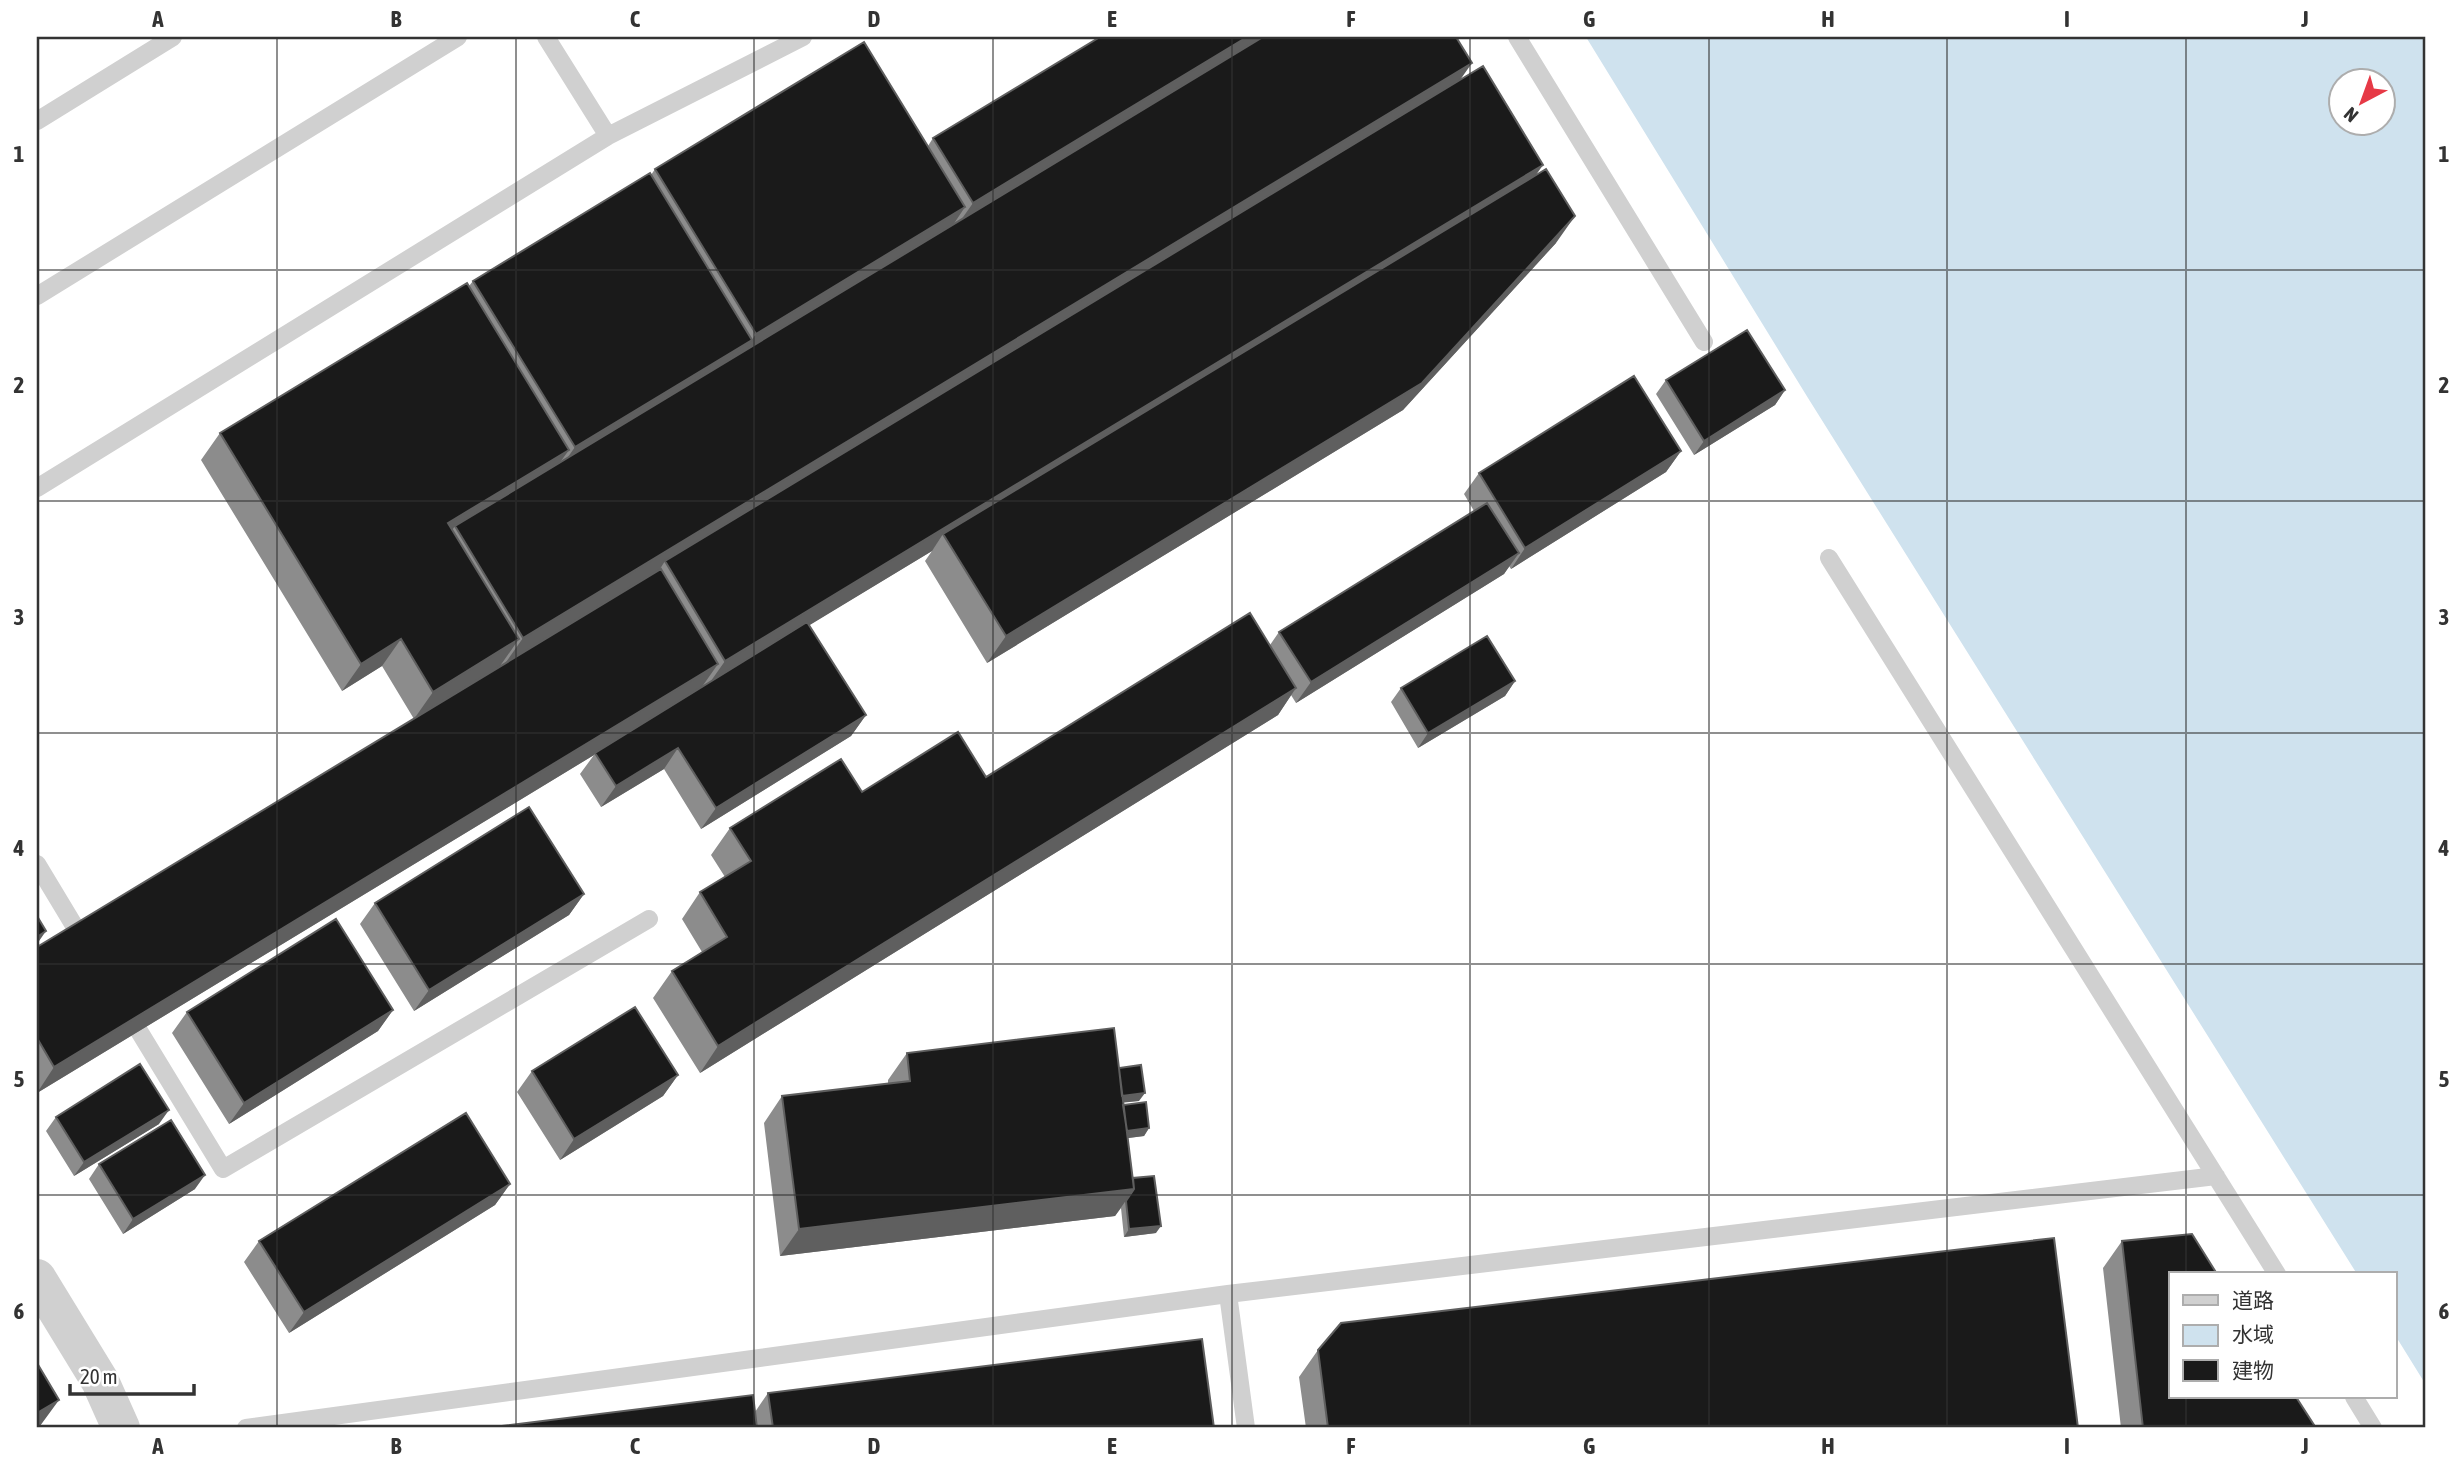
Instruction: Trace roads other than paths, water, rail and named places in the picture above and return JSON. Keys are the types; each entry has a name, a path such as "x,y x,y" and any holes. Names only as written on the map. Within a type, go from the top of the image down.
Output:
{"street":[{"path":"37,1278 100,1381 121,1428"}],"lane":[{"path":"37,121 173,37"},
{"path":"37,296 458,37"},
{"path":"546,37 608,136"},
{"path":"37,488 608,136 803,37"},
{"path":"1517,37 1704,342"},
{"path":"1829,558 2276,1272"},
{"path":"37,864 81,937"},
{"path":"138,1031 223,1170 649,919"},
{"path":"246,1428 1228,1294 2216,1177"},
{"path":"1228,1294 1246,1428"},
{"path":"2355,1398 2373,1428"}],"water":[{"path":"1586,37 2426,37 2426,1385 2396,1337 2396,1272 2356,1272 1808,398"}]}
